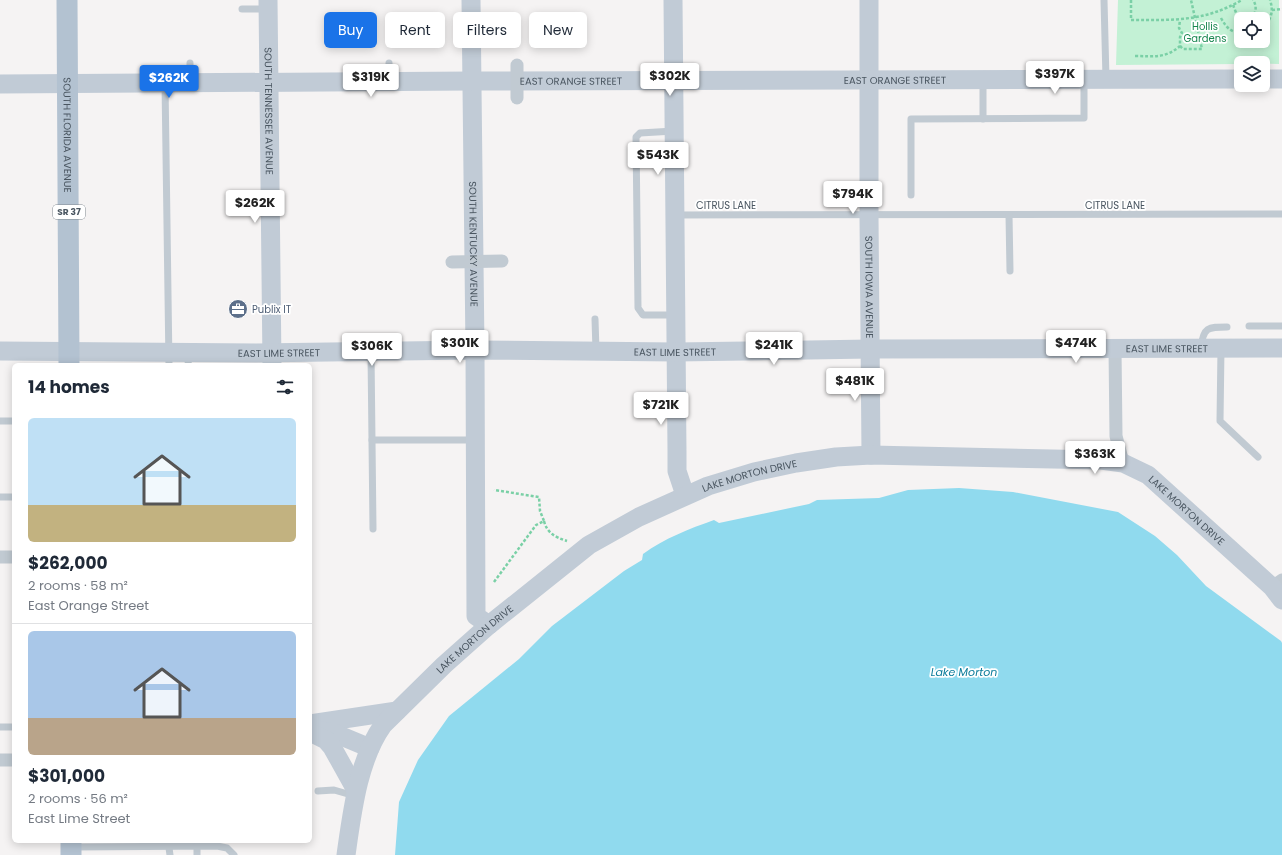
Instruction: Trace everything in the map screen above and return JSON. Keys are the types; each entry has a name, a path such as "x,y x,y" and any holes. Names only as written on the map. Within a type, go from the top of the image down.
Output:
{"main road":[{"name":"SOUTH FLORIDA AVENUE","path":"67,0 68,359"}],"street":[{"name":"SOUTH KENTUCKY AVENUE","path":"471,0 476,616 489,625"},
{"path":"672,0 677,470 685,495"},
{"name":"SOUTH IOWA AVENUE","path":"869,0 871,455"},
{"name":"SOUTH TENNESSEE AVENUE","path":"268,5 272,359"},
{"name":"EAST ORANGE STREET","path":"0,84 472,81 518,85 674,81 1234,79"},
{"path":"1270,79 1282,79"},
{"path":"452,262 502,261"},
{"name":"EAST LIME STREET","path":"0,351 68,359 272,359 372,351 475,350 676,352 870,349 1282,348"},
{"path":"1115,349 1116,436 1122,463"},
{"name":"LAKE MORTON DRIVE","path":"346,855 356,794 370,748 383,725 444,665 489,625 589,546 639,517 685,495 708,486 768,469 836,457 871,455 1101,460 1122,463 1148,475 1279,589"},
{"path":"0,557 12,557"},
{"path":"312,724 397,711"},
{"path":"312,728 334,733 370,748"},
{"path":"312,733 326,740 332,747 356,794"},
{"path":"0,760 12,760"}],"lane":[{"path":"1104,0 1106,79"},
{"path":"242,9 268,5"},
{"path":"190,63 190,83"},
{"path":"389,63 389,82"},
{"path":"983,80 983,119"},
{"path":"911,195 912,119 1084,118 1084,80"},
{"path":"165,83 169,359"},
{"path":"674,131 640,133 636,136 638,308 643,315 675,315"},
{"name":"CITRUS LANE","path":"674,215 1282,214"},
{"path":"1009,215 1010,271"},
{"path":"595,319 596,351"},
{"path":"1249,326 1282,326"},
{"path":"1201,348 1202,338 1206,330 1211,327 1227,327"},
{"path":"1221,348 1220,421 1258,457"},
{"path":"372,351 373,528"},
{"path":"0,421 12,421"},
{"path":"372,440 475,440"},
{"path":"0,497 12,497"},
{"path":"0,727 12,727"},
{"path":"318,791 334,790 356,794"},
{"path":"169,844 170,855"},
{"path":"71,848 169,844 217,846 227,848 234,855"},
{"path":"196,855 197,846"},
{"path":"112,855 116,847"}],"path":[{"path":"1131,0 1131,20 1180,20 1195,18 1214,13 1242,0"},
{"path":"1180,46 1184,49 1202,49 1191,0"},
{"path":"1253,0 1256,5 1256,12"},
{"path":"1270,0 1272,10 1270,20"},
{"path":"1233,5 1236,12"},
{"path":"1272,10 1282,9"},
{"path":"1221,18 1227,28 1234,32"},
{"path":"1180,20 1179,28 1182,34 1180,38 1180,46"},
{"path":"1135,56 1160,56 1171,53 1180,46"},
{"path":"494,490 539,497 540,511 546,529 550,533 570,542"},
{"path":"494,582 536,524 544,520"}],"green space":[{"name":"Hollis Gardens","path":"1118,0 1279,0 1279,64 1270,64 1270,56 1234,56 1234,64 1116,65"}],"water":[{"name":"Lake Morton","path":"959,488 1013,492 1118,512 1155,536 1177,555 1206,586 1281,641 1282,855 395,855 399,802 418,760 449,716 519,659 552,626 624,571 642,560 643,554 651,548 677,534 714,520 719,523 809,504 817,500 879,498 908,490"}],"place":[{"name":"Publix IT","path":"238,309"}]}
